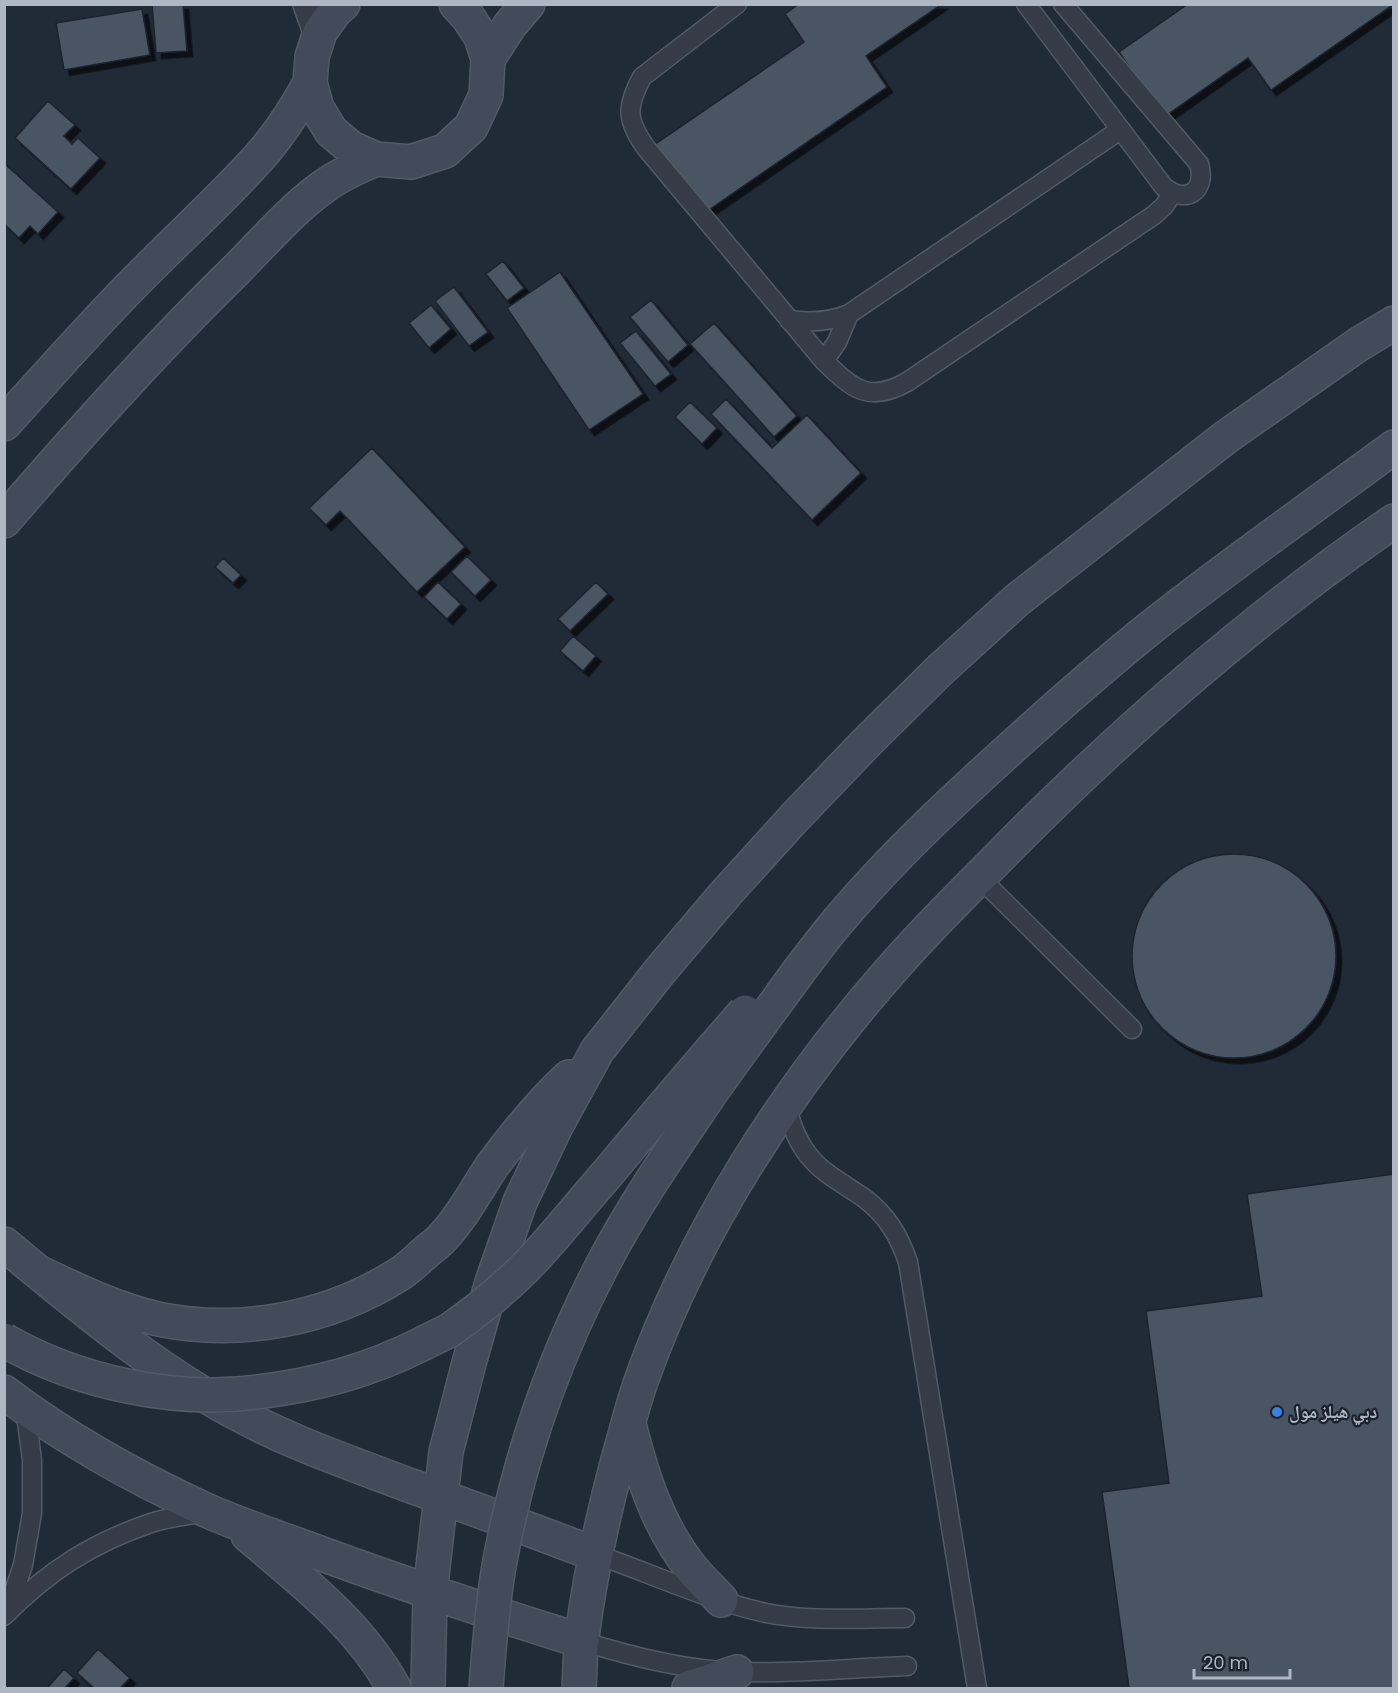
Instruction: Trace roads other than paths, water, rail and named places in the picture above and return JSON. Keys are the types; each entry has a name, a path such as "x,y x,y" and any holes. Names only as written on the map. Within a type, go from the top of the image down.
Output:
{"main road":[{"path":"343,4 335,11 315,18 310,83 317,108 331,130 351,148 376,159 411,162 445,151 471,127 486,94 488,59 481,37 456,4"},
{"path":"488,59 510,25 528,4"},
{"path":"4,424 68,352 148,268 254,163 294,111 310,83"},
{"path":"4,521 119,389 291,216 322,188 349,171 376,159"},
{"path":"40,1273 118,1308 158,1319 200,1325 242,1325 284,1320 317,1312 364,1295 400,1274 444,1237 492,1167 524,1126 559,1087 597,1051 660,970 773,841 867,741 941,669 1017,600 1226,437 1359,344 1394,323"},
{"path":"4,1340 59,1365 102,1380 146,1390 191,1395 233,1395 315,1383 361,1370 448,1331 498,1293 538,1255 742,1015 838,921 902,851 1014,745 1140,636 1394,447"},
{"path":"579,1689 582,1641 604,1510 639,1386 693,1259 763,1139 803,1080 846,1023 892,969 940,916 1065,790 1225,649 1309,583 1390,525"},
{"path":"486,1689 491,1627 500,1565 513,1502 550,1380 575,1320 603,1263 675,1144 749,1038 838,921"},
{"path":"428,1689 430,1593 446,1452 492,1282 524,1192 556,1126 597,1051"},
{"path":"4,1244 119,1338 203,1394 239,1414 340,1461 596,1554"},
{"path":"15,1399 83,1446 145,1481 220,1516 430,1593 582,1641"},
{"path":"628,1422 651,1501 669,1536 692,1569 721,1600"},
{"path":"220,1516 340,1615 369,1649 394,1689"},
{"path":"689,1689 737,1672"}],"lane":[{"path":"737,4 642,77 633,94 630,113 635,132 824,361 846,382 860,390 877,393 893,390 1154,215 1172,194"},
{"path":"1026,4 1164,187 1172,194 1183,196 1193,192 1200,184 1202,174 1199,164 1063,4"},
{"path":"789,320 824,321 849,314 1120,130"},
{"path":"824,361 837,342 849,314"},
{"path":"979,877 1131,1029"},
{"path":"786,1106 794,1133 810,1157 831,1177 865,1199 880,1212 893,1227 908,1262 977,1689"},
{"path":"5,1615 23,1565 32,1513 32,1460 15,1399"},
{"path":"5,1615 49,1575 99,1544 152,1522 220,1516"},
{"path":"596,1554 721,1600 766,1613 810,1618 905,1618"},
{"path":"582,1641 623,1654 684,1667 737,1672 907,1666"}],"place":[{"name":"دبي هيلز مول","path":"1277,1412"}]}
